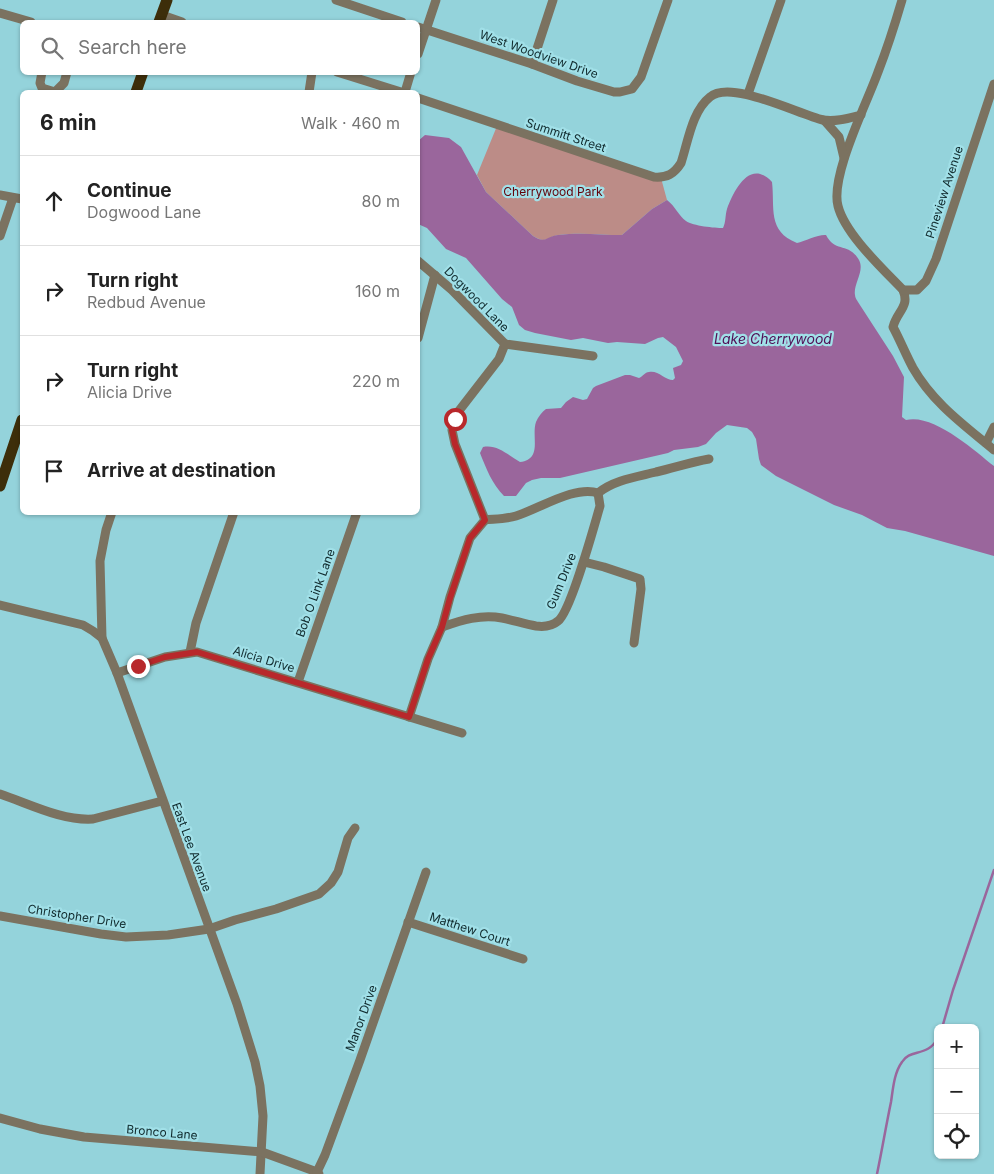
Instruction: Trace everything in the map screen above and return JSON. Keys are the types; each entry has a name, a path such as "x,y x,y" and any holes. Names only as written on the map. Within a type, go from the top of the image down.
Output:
{"main road":[{"path":"161,19 167,0"},
{"path":"137,90 142,75"},
{"path":"0,486 20,426"}],"street":[{"path":"336,0 396,20"},
{"path":"420,42 422,29 436,0"},
{"path":"532,64 553,0"},
{"name":"West Woodview Drive","path":"422,29 614,92 620,92 632,89 641,77 668,0"},
{"path":"780,0 748,94 824,120 848,119 861,115"},
{"path":"902,0 878,72 844,159 837,202 841,215 848,227 903,290 906,298 905,304 896,317 894,327 913,368 936,400 964,427 994,450"},
{"path":"0,13 24,20"},
{"path":"41,75 40,83 42,88 48,90"},
{"path":"57,90 64,84 66,75"},
{"path":"309,90 312,75"},
{"path":"347,75 396,90"},
{"path":"404,90 410,75"},
{"name":"Pineview Avenue","path":"903,290 918,290 926,281 936,259 994,84"},
{"name":"Summitt Street","path":"420,99 654,177 668,176 677,170 697,114 709,97 715,93 729,91 748,94"},
{"path":"824,120 839,137 844,159"},
{"path":"0,195 18,198 0,236"},
{"name":"Dogwood Lane","path":"420,263 476,313 504,344 499,360 458,412 452,430 455,444 485,520"},
{"path":"420,331 435,275"},
{"path":"504,344 593,356"},
{"path":"986,443 994,427"},
{"path":"409,717 428,659 442,627 470,538 485,520 516,516 567,496 588,491 598,493 606,486 627,479 690,462 710,459"},
{"name":"Gum Drive","path":"442,627 478,616 502,618 536,626 558,622 566,611 584,562 600,506 598,493"},
{"path":"102,638 100,561 111,515"},
{"path":"190,652 196,623 233,515"},
{"name":"Bob O Link Lane","path":"298,682 356,515"},
{"path":"584,562 640,579 641,589 634,643"},
{"path":"0,604 82,625 102,638"},
{"name":"East Lee Avenue","path":"102,638 117,673 237,1004 255,1062 263,1116 260,1174"},
{"name":"Alicia Drive","path":"117,673 165,657 190,652 207,654 462,732"},
{"path":"0,794 64,816 83,820 162,801"},
{"name":"Christopher Drive","path":"0,916 126,937 168,935 209,929 319,894 331,884 338,872 348,838 355,828"},
{"name":"Manor Drive","path":"318,1173 426,872"},
{"name":"Matthew Court","path":"408,922 523,959"},
{"name":"Bronco Lane","path":"0,1118 60,1134 262,1152 318,1173"}],"green space":[{"name":"Cherrywood Park","path":"497,126 661,178 667,200 652,209 622,235 574,234 558,235 546,240 537,238 486,192 477,175"}],"water":[{"name":"Lake Cherrywood","path":"425,135 449,138 461,147 486,192 533,236 541,240 566,234 622,235 652,209 667,200 689,223 723,228 727,209 734,193 744,179 757,173 764,175 772,182 774,218 781,232 787,238 797,243 826,235 834,244 855,254 859,260 861,269 855,297 893,356 904,377 902,417 906,420 917,419 940,427 953,434 994,466 994,556 905,531 887,528 862,515 834,505 776,476 761,465 756,439 752,432 747,428 727,425 706,444 698,447 674,450 560,478 532,480 526,483 516,496 504,496 493,481 480,453 483,447 488,446 498,449 520,462 527,460 532,457 534,452 536,422 546,409 561,408 573,397 583,400 587,399 596,386 625,375 639,378 646,373 652,372 673,380 675,378 673,368 681,365 683,361 676,347 663,337 645,344 608,343 583,338 571,340 535,333 525,330 519,325 512,307 502,299 466,258 446,249 427,228 420,225 420,139"}],"waterway":[{"path":"943,1024 994,870"},
{"path":"877,1174 894,1081 899,1066 909,1055 924,1051 934,1044"}],"route":[{"path":"138,666 165,657 197,652 409,717 428,659 442,627 470,538 485,520 455,444 452,430 455,419"}]}
